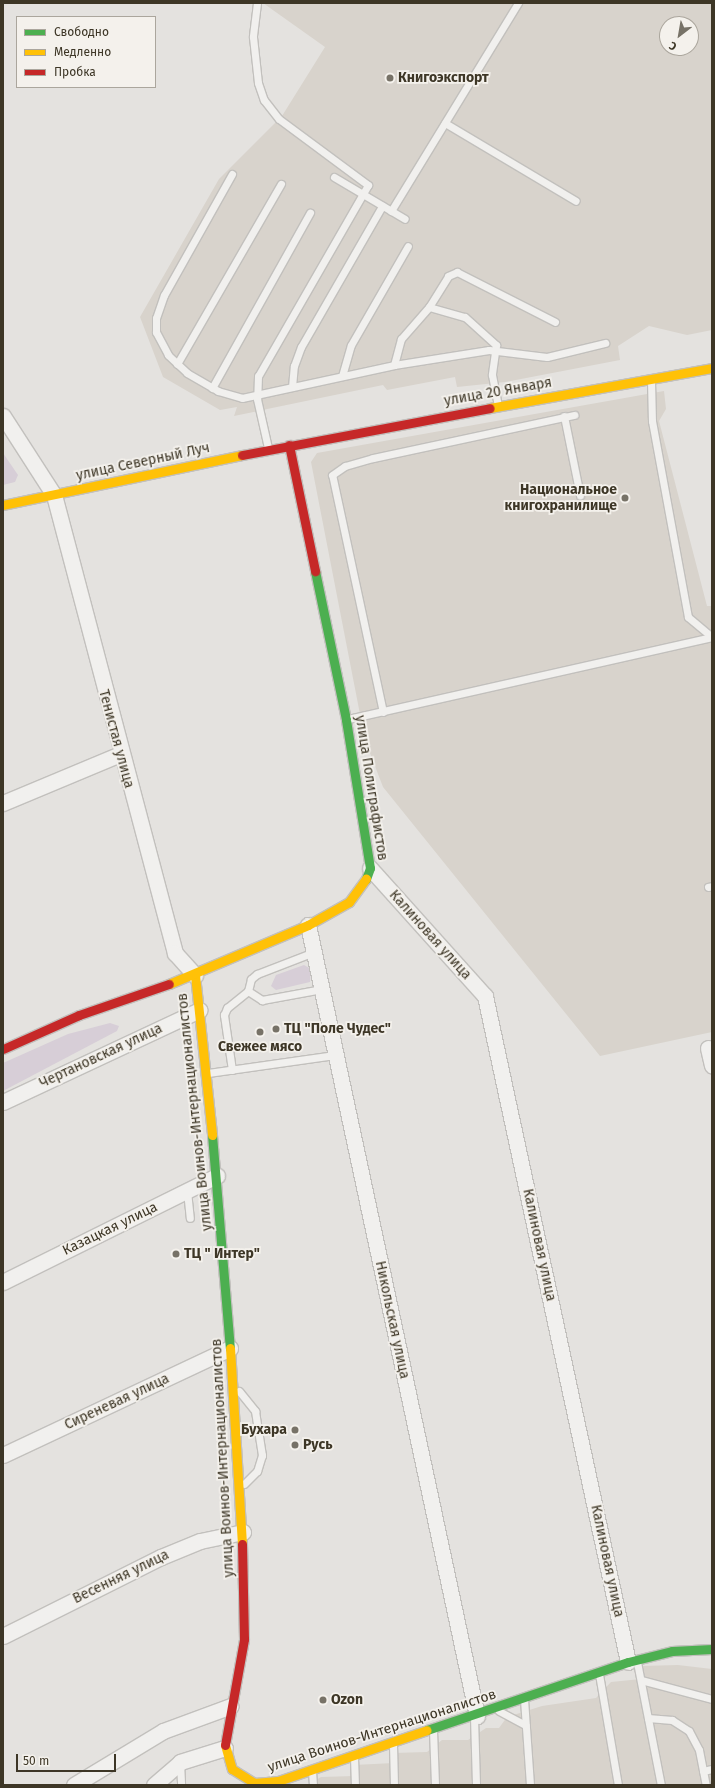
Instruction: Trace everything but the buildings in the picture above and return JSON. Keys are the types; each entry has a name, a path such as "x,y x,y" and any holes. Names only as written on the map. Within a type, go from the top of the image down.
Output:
{"street":[{"name":"улица 20 Января","path":"289,444 712,368"},
{"name":"Тенистая улица","path":"3,416 54,495 120,754 175,952 195,974"},
{"name":"улица Северный Луч","path":"3,505 289,444"},
{"name":"улица Полиграфистов","path":"3,1049 79,1015 195,974 308,925 349,902 363,887 370,868 346,720 289,444"},
{"path":"3,803 120,754"},
{"name":"Калиновая улица","path":"370,868 485,996 632,1661"},
{"name":"Никольская улица","path":"308,925 475,1716"},
{"name":"улица Воинов-Интернационалистов","path":"195,974 207,1073 217,1176 241,1487 244,1639 231,1706 225,1748 232,1769 239,1779 270,1783 393,1744 632,1661 672,1652 712,1649"},
{"name":"Чертановская улица","path":"3,1102 199,1010"},
{"path":"708,1048 712,1066"},
{"name":"Казацкая улица","path":"3,1282 217,1176"},
{"name":"Сиреневая улица","path":"3,1456 230,1348"},
{"name":"Весенняя улица","path":"3,1636 161,1557 200,1541 243,1532"},
{"path":"74,1785 163,1731 231,1706"},
{"path":"154,1785 180,1762 225,1748"}],"lane":[{"path":"257,3 253,37 258,83 264,100 279,119 368,185 263,366 257,395 269,449"},
{"path":"391,211 518,3"},
{"path":"445,124 576,201"},
{"path":"232,174 160,304 156,332 177,364 212,388 232,397 257,395 394,365 496,351 547,357 605,344"},
{"path":"334,177 406,219"},
{"path":"177,364 281,184"},
{"path":"292,387 294,366 301,347 382,206"},
{"path":"212,388 310,213"},
{"path":"342,376 351,345 408,246"},
{"path":"394,365 401,339 429,307 441,284 457,272 555,322"},
{"path":"429,307 465,317 486,334 496,351 492,375 498,406"},
{"path":"346,720 712,637 688,617 652,421 650,379"},
{"path":"383,712 332,475 345,466 373,458 574,414"},
{"path":"564,416 580,495"},
{"path":"232,1070 224,1015 227,1008 248,991 251,979 257,974 314,952"},
{"path":"248,991 262,1000 322,989"},
{"path":"207,1073 335,1055"},
{"path":"187,1191 190,1218"},
{"path":"233,1386 250,1402 259,1424 260,1464 241,1487"},
{"path":"632,1661 641,1680 661,1785"},
{"path":"599,1672 618,1785"},
{"path":"641,1680 712,1698"},
{"path":"524,1699 530,1785"},
{"path":"495,1709 526,1725"},
{"path":"475,1716 476,1785"},
{"path":"648,1718 672,1720 689,1731 699,1750 706,1785"},
{"path":"433,1730 435,1785"},
{"path":"393,1744 394,1785"},
{"path":"354,1757 355,1785"},
{"path":"180,1762 181,1785"},
{"path":"703,1771 712,1769"},
{"path":"312,1770 313,1785"}],"shaded area":[{"path":"263,3 712,3 712,330 687,335 649,326 618,346 620,360 505,382 457,387 455,377 387,390 383,385 234,416 237,407 220,410 163,377 140,317 219,179 282,116 325,47"},
{"path":"664,391 666,409 659,421 707,606 712,606 712,1032 600,1056 383,787 365,740 311,462 317,453"},
{"path":"3,453 18,475 15,482 3,485"},
{"path":"304,965 311,969 310,982 276,990 271,986 276,975"},
{"path":"110,1023 119,1026 117,1031 3,1091 3,1063 68,1034"},
{"path":"678,1665 712,1669 712,1785 308,1785 321,1777 354,1776 354,1765 394,1763 393,1753 427,1752 442,1740 468,1740 486,1728 499,1728 507,1717 542,1706 596,1698 611,1682 641,1679 642,1666"}],"traffic: fast":[{"path":"315,571 346,720 370,868 366,879"},
{"path":"212,1135 230,1348"},
{"path":"427,1730 628,1662 672,1651 712,1649"}],"traffic: slow":[{"path":"490,408 712,368"},
{"path":"3,505 242,455"},
{"path":"169,984 308,925 349,902 366,879"},
{"path":"195,975 212,1135"},
{"path":"230,1348 242,1544"},
{"path":"225,1745 232,1769 254,1783 278,1781 427,1730"}],"traffic: jam":[{"path":"242,455 490,408"},
{"path":"289,445 315,571"},
{"path":"3,1049 79,1015 169,984"},
{"path":"225,1745 244,1639 242,1544"}],"place":[{"name":"Книгоэкспорт","path":"390,78"},
{"name":"Национальное книгохранилище","path":"625,498"},
{"name":"ТЦ \"Поле Чудес\"","path":"276,1029"},
{"name":"Свежее мясо","path":"260,1032"},
{"name":"ТЦ \" Интер\"","path":"176,1254"},
{"name":"Бухара","path":"295,1430"},
{"name":"Русь","path":"295,1445"},
{"name":"Ozon","path":"323,1700"}]}
